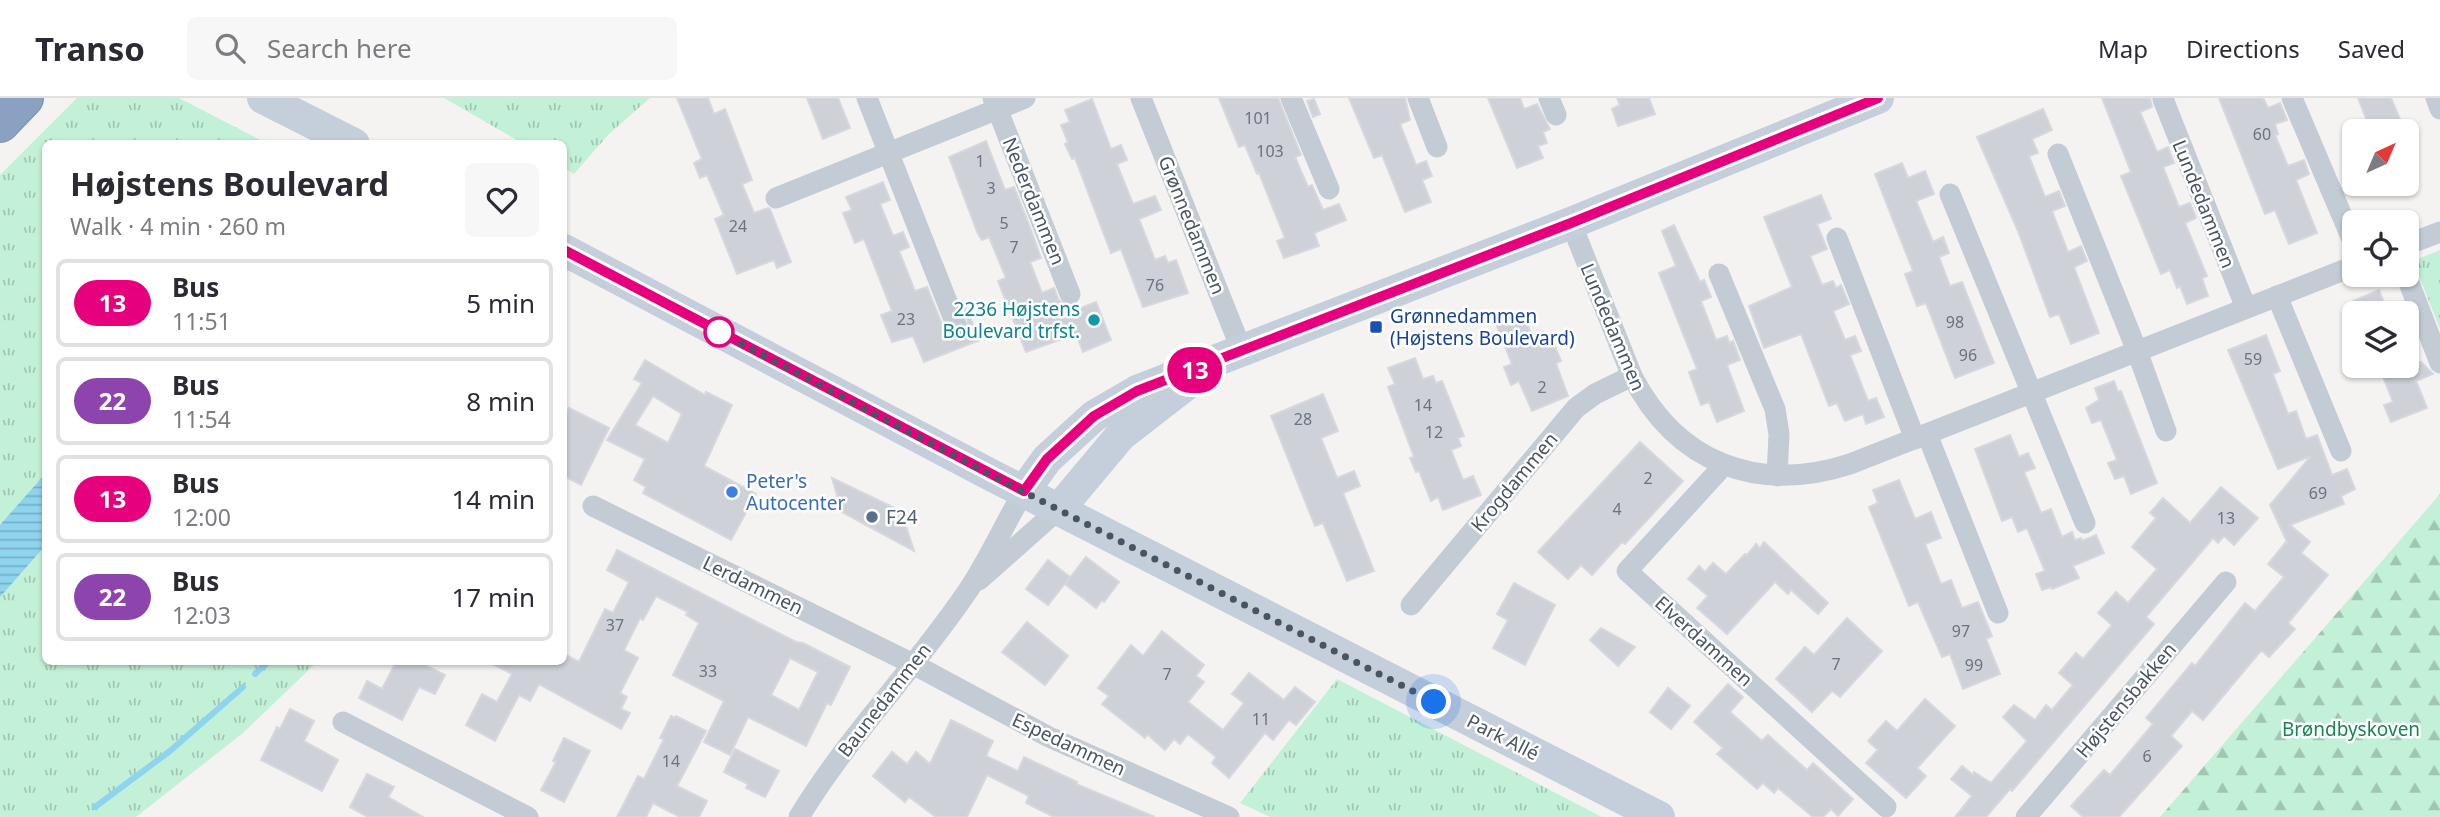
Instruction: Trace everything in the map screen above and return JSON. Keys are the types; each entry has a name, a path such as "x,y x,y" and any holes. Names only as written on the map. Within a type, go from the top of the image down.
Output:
{"highway":[{"path":"0,123 24,98"}],"street":[{"path":"263,98 346,140"},
{"path":"867,98 957,327"},
{"path":"776,198 888,152 995,103 1024,98"},
{"name":"Grønnedammen","path":"1141,98 1228,357"},
{"path":"1291,98 1329,189"},
{"path":"1418,98 1437,147"},
{"path":"1024,491 1047,459 1094,416 1137,391 1571,223 1878,98"},
{"path":"2292,98 2342,216"},
{"path":"2436,98 2440,109"},
{"name":"Lundedammen","path":"2163,99 2246,308"},
{"name":"Nederdammen","path":"995,103 1070,294"},
{"path":"2058,154 2137,351 2165,430"},
{"path":"1950,194 2085,523"},
{"name":"Lundedammen","path":"1571,223 1632,376 1644,399 1660,420 1700,453 1724,465 1750,473 1777,476 1810,475 1842,467 2342,271"},
{"path":"2419,240 2440,232"},
{"path":"1837,238 1998,613"},
{"name":"Park Allé","path":"567,252 1024,491 1659,817"},
{"path":"1719,274 1774,409 1779,435 1777,476"},
{"path":"2411,287 2440,363"},
{"path":"2277,296 2341,451"},
{"path":"1059,509 1121,435 1228,357"},
{"name":"Krogdammen","path":"1411,605 1576,408 1595,394 1632,376"},
{"name":"Elverdammen","path":"1724,465 1628,571 1886,807"},
{"name":"Baunedammen","path":"801,816 852,740 970,588 1024,491"},
{"name":"Lerdammen","path":"593,506 913,664"},
{"name":"Baunedammen","path":"970,588 1059,509"},
{"name":"Højstensbakken","path":"2026,817 2226,582"},
{"name":"Espedammen","path":"913,664 1049,737 1228,817"},
{"path":"344,722 528,817"}],"green space":[{"path":"77,98 179,98 260,140 42,140 42,665 314,665 243,733 136,817 0,817 0,175"},
{"path":"444,98 650,98 608,135 574,174 567,170 567,140 517,140"},
{"path":"2440,250 2440,329 2419,276 2419,259"},
{"name":"Brøndbyskoven","path":"2440,494 2440,817 2160,817"},
{"path":"1337,679 1602,817 1270,817 1240,803"}],"water":[{"path":"42,477 42,549 0,597 0,525"}],"building":[{"path":"677,98 708,98 714,114 725,109 752,180 742,184 754,213 770,209 791,262 777,268 774,260 737,274 715,219 724,215 707,175 700,178 694,163 702,159"},
{"path":"807,98 838,98 850,128 823,139"},
{"path":"1219,98 1278,98 1301,155 1295,157 1308,187 1312,185 1323,210 1339,204 1346,220 1314,233 1319,246 1284,258 1277,241 1285,238 1259,173 1257,174 1245,145 1239,147"},
{"path":"1349,98 1405,98 1410,120 1400,124 1416,165 1426,161 1432,176 1422,180 1431,202 1405,212 1382,155 1374,158"},
{"path":"1488,98 1520,98 1524,109 1537,104 1550,129 1543,132 1547,143 1538,146 1543,158 1517,168"},
{"path":"1617,98 1649,98 1655,114 1618,126 1612,109 1620,105"},
{"path":"2102,98 2150,98 2152,107 2140,112 2157,152 2168,147 2174,163 2163,167 2179,207 2190,203 2196,218 2185,223 2207,276 2202,278 2208,296 2187,304 2170,270 2161,274 2121,176 2131,172"},
{"path":"2219,98 2263,98 2268,108 2280,103 2287,120 2275,124 2278,134 2275,135 2288,166 2304,160 2309,174 2296,180 2317,233 2289,244 2275,210 2265,214"},
{"path":"2358,98 2391,98 2400,119 2366,119"},
{"path":"1092,99 1111,149 1121,145 1127,160 1117,164 1133,204 1155,196 1161,210 1139,219 1155,260 1165,256 1168,263 1176,260 1188,293 1143,307 1121,249 1111,253 1075,158 1072,159 1065,144 1068,142 1061,125 1070,122 1065,110"},
{"path":"1314,99 1320,114 1313,117 1307,101"},
{"path":"2043,109 2052,130 2032,139 2038,153 2029,156 2045,197 2059,191 2065,206 2052,211 2068,252 2081,246 2087,261 2074,267 2099,333 2071,344 2059,314 2050,317 2018,231 1977,137"},
{"path":"986,141 1005,190 1014,187 1028,222 1041,258 1030,262 1042,293 1054,288 1058,299 1070,312 1096,302 1111,340 1083,352 1076,334 1026,352 998,281 1006,278 989,237 982,240 978,234 949,157"},
{"path":"1902,163 1908,178 1925,171 1934,194 1916,201 1933,242 1943,237 1949,253 1939,257 1950,286 1962,282 1994,363 1955,378 1926,303 1917,306 1905,274 1913,271 1875,174"},
{"path":"883,182 890,200 880,204 893,236 903,232 909,247 899,251 915,291 927,287 945,332 954,340 962,339 970,330 962,300 980,340 924,362 913,336 892,342 881,315 892,311 864,239 855,243 843,213 852,210 846,197"},
{"path":"1821,195 1831,219 1817,224 1827,249 1810,256 1822,285 1833,281 1836,288 1841,285 1849,304 1833,311 1845,340 1855,336 1861,351 1850,355 1868,401 1876,398 1884,417 1866,424 1863,414 1845,421 1837,403 1829,406 1801,334 1764,348 1749,306 1792,287 1764,217"},
{"path":"1674,225 1700,282 1704,280 1711,297 1701,301 1716,340 1727,336 1729,343 1733,341 1740,360 1727,365 1744,411 1717,422 1709,402 1701,405 1689,372 1697,369 1659,273 1676,266 1662,231"},
{"path":"2379,290 2383,301 2353,301"},
{"path":"1523,313 1532,336 1543,332 1546,341 1552,339 1561,361 1556,363 1568,396 1532,411 1519,381 1511,385 1504,367 1512,364 1496,324"},
{"path":"2266,335 2280,371 2273,374 2288,414 2296,411 2306,439 2317,435 2332,475 2347,469 2355,489 2341,496 2344,504 2290,525 2310,542 2301,553 2328,575 2288,623 2295,629 2269,657 2262,651 2259,653 2203,720 2192,711 2171,736 2182,746 2119,817 2083,817 2071,806 2104,770 2110,775 2153,724 2146,718 2192,663 2195,666 2245,603 2255,611 2284,577 2268,564 2286,542 2288,544 2270,505 2311,456 2278,469 2228,350"},
{"path":"1415,358 1423,379 1433,376 1436,383 1442,381 1464,436 1458,438 1461,446 1451,450 1463,480 1473,476 1481,495 1443,510 1438,497 1431,501 1419,471 1416,472 1410,458 1414,457 1388,387 1395,384 1388,368"},
{"path":"645,360 705,395 706,392 732,405 704,466 756,494 731,540 643,493 646,487 634,480 645,459 607,440 642,383 634,379","holes":["653,396 682,414 668,443 635,425"]},
{"path":"2419,363 2433,374 2416,381 2427,408 2391,422 2384,405 2393,402 2384,378 2419,378"},
{"path":"2114,381 2118,392 2121,391 2157,483 2131,494 2124,476 2115,479 2108,463 2117,460 2101,420 2092,423 2086,408 2099,400 2095,388"},
{"path":"1323,394 1338,431 1321,438 1337,478 1354,471 1360,486 1343,493 1374,571 1347,581 1323,523 1315,526 1271,416"},
{"path":"569,408 609,428 581,485 567,478"},
{"path":"2010,435 2019,457 2028,453 2035,468 2024,472 2041,513 2051,509 2062,537 2072,532 2075,540 2081,538 2082,541 2096,535 2104,553 2073,566 2079,578 2052,589 2042,590 2036,574 2045,571 2027,528 2018,532 2012,517 2002,521 1975,449"},
{"path":"1640,442 1683,481 1625,544 1622,542 1592,575 1581,565 1568,579 1538,552"},
{"path":"832,478 901,511 914,551 842,512"},
{"path":"1899,480 1915,519 1931,512 1941,538 1925,544 1941,584 1951,580 1962,608 1978,602 1992,636 1986,639 2000,674 1963,689 1950,654 1942,657 1918,602 1909,606 1869,507 1878,503 1873,490"},
{"path":"2221,487 2258,518 2234,545 2224,536 2218,543 2213,538 2146,617 2154,624 2012,791 2010,789 1986,817 1955,817 1972,796 1951,779 1962,766 1973,775 1974,772 1991,783 2027,741 2003,717 2014,705 2035,720 2046,705 2052,710 2073,685 2059,673 2076,653 2083,659 2112,625 2098,613 2116,592 2128,603 2157,569 2132,547 2156,518 2150,513 2163,498 2190,523"},
{"path":"1764,542 1828,603 1818,614 1791,590 1788,594 1775,582 1727,634 1697,608 1708,596 1688,579 1699,566 1705,572 1713,563 1726,574 1756,544 1760,548"},
{"path":"617,550 850,667 831,705 827,703 806,746 748,717 730,755 704,742 724,701 673,675 699,623 686,615 688,612 656,596 643,620 640,618 624,650 638,658 620,693 627,697 621,709 630,713 621,729 539,684 530,701 519,695 495,741 466,725 482,694 497,702 512,674 495,665 567,665 567,656 579,662 605,609 613,613 629,582 607,570","holes":["790,658 818,672 799,710 771,695"]},
{"path":"1086,557 1119,582 1096,608 1065,584"},
{"path":"1048,560 1070,577 1048,605 1026,589"},
{"path":"1514,583 1555,605 1525,665 1493,648 1508,620 1497,614"},
{"path":"1847,618 1882,651 1840,697 1832,691 1812,712 1776,679 1805,647 1814,655"},
{"path":"1027,622 1068,656 1045,685 1002,652"},
{"path":"1601,628 1635,647 1618,666 1590,640"},
{"path":"1162,631 1204,665 1196,676 1204,682 1188,702 1223,730 1244,703 1232,694 1249,673 1284,700 1295,687 1315,702 1296,725 1289,720 1273,740 1265,733 1229,778 1212,763 1216,757 1188,734 1180,744 1174,739 1165,750 1147,734 1145,738 1102,704 1109,696 1098,688 1131,645 1143,656"},
{"path":"394,665 425,665 445,675 435,694 419,687 402,720 359,698 367,681 382,689"},
{"path":"1728,684 1743,697 1730,712 1762,741 1768,735 1807,770 1813,763 1853,799 1838,816 1831,809 1823,817 1813,817 1778,788 1774,793 1763,783 1757,789 1717,754 1723,748 1694,722"},
{"path":"1668,688 1690,706 1671,729 1650,712"},
{"path":"1925,699 1955,726 1917,768 1926,776 1906,798 1866,763 1878,750 1868,741 1886,721 1897,731"},
{"path":"290,709 314,721 304,741 338,760 322,791 261,760 277,727 280,729"},
{"path":"671,716 706,731 677,786 707,801 699,817 680,817 653,803 646,817 617,817 638,776 644,779 664,739 660,738"},
{"path":"951,720 993,741 986,756 1018,771 1024,757 1077,782 1076,784 1155,817 1054,817 1026,803 1029,796 987,775 967,817 936,817 909,797 905,802 873,776 892,752 907,764 916,752 930,764"},
{"path":"564,738 590,751 564,802 541,790 556,762 553,761"},
{"path":"735,749 779,771 765,797 746,788 748,784 724,772"},
{"path":"367,774 394,787 388,797 423,817 368,817 350,807"}],"waterway":[{"path":"255,674 265,665"},
{"path":"95,807 170,751 243,687"}],"bus line":[{"name":"13","path":"567,252 1024,491 1047,459 1094,416 1137,391 1571,223 1878,98"}],"place":[{"name":"2236 Højstens Boulevard trfst.","path":"1094,320"},
{"name":"Grønnedammen (Højstens Boulevard)","path":"1376,327"},
{"name":"Peter's Autocenter","path":"732,492"},
{"name":"F24","path":"872,517"}],"route":[{"path":"719,332 1434,702"}]}
